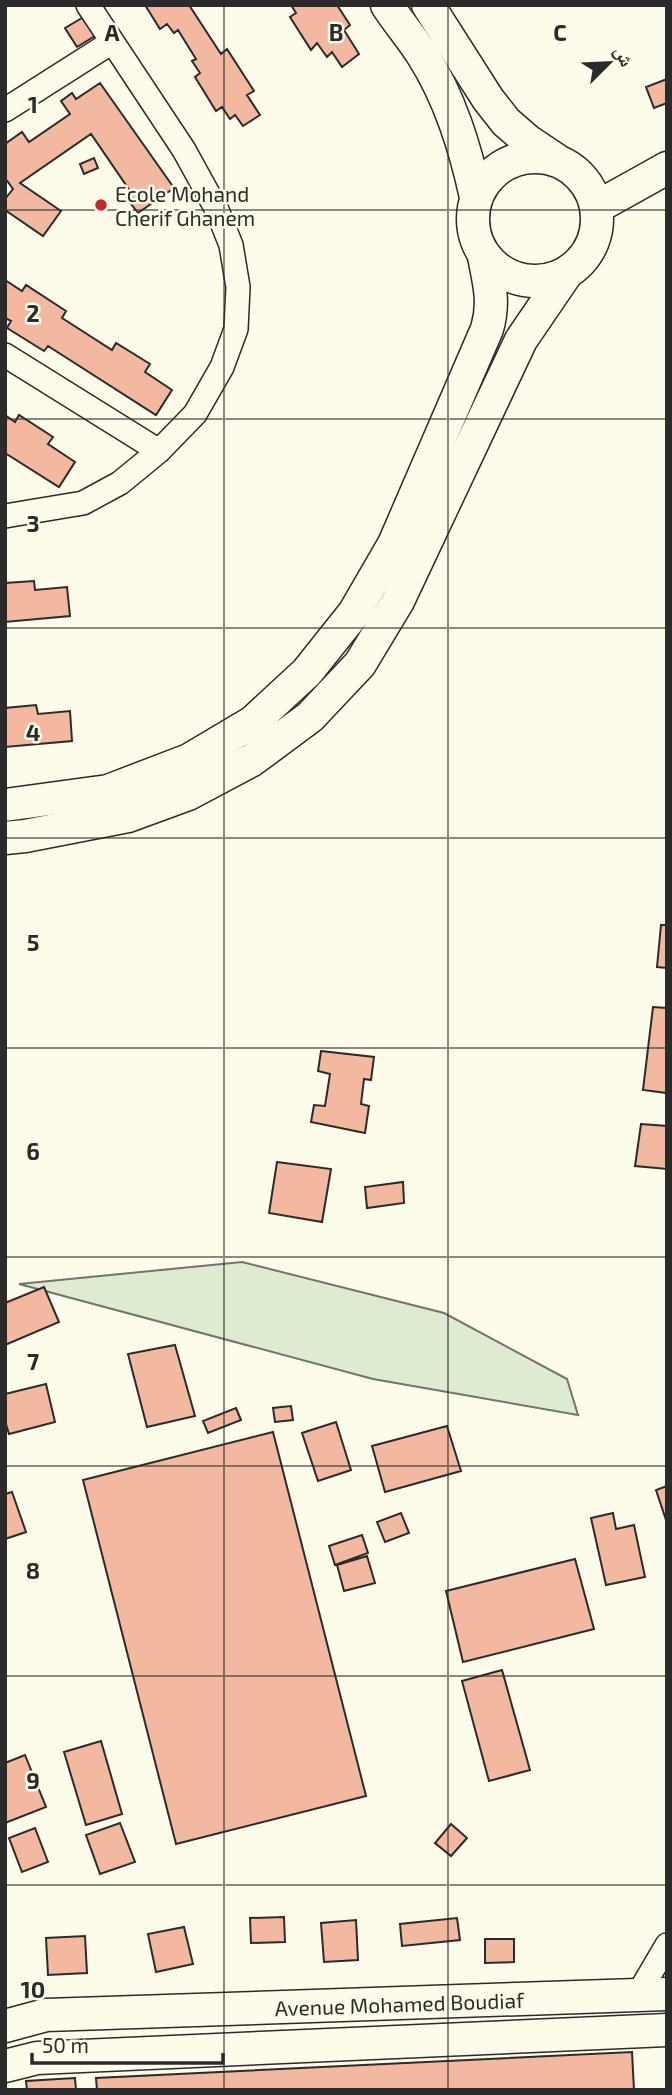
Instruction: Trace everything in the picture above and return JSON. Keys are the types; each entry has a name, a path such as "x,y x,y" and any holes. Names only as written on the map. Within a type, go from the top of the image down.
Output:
{"main road":[{"path":"387,5 422,54 442,90 458,128 476,197"},
{"path":"428,5 488,99 506,122 528,141 570,167 582,178 597,207 598,227 592,246 582,262 566,274 544,282 522,281 500,272 484,256"},
{"path":"5,805 108,791 189,760 253,722 307,672 354,612 394,544 487,330 492,313 491,295 484,256 475,238 472,217 476,197 485,180 499,167 517,159 536,156 555,159"},
{"path":"597,207 667,168"},
{"path":"5,838 128,816 188,794 252,760 310,717 360,664 398,601 521,340 566,274"},
{"name":"Avenue Mohamed Boudiaf","path":"5,2026 46,2015 652,1995"},
{"name":"Avenue Mohamed Boudiaf","path":"5,2066 37,2058 667,2031"}],"street":[{"path":"5,516 83,503 120,483 159,452 195,414 222,367 236,329 238,287 231,245 217,210 184,150 88,5"},
{"path":"5,110 112,42"},
{"path":"5,355 159,452"},
{"path":"652,1995 667,1945"}],"green space":[{"path":"242,1262 444,1313 567,1379 578,1415 373,1379 19,1284"}],"building":[{"path":"145,5 189,5 221,54 227,49 254,91 247,95 260,115 243,126 235,115 230,119 222,107 216,111 195,77 200,73 192,61 196,59 178,30 174,33 167,24 160,29"},
{"path":"291,5 337,5 350,25 344,30 359,54 342,67 332,52 327,57 317,43 311,50 290,17 296,13"},
{"path":"87,15 98,34 77,47 65,28"},
{"path":"667,79 667,103 654,108 646,87"},
{"path":"100,83 174,188 138,213 125,196 130,191 91,134 20,183 61,211 43,236 5,210 5,199 13,189 5,178 5,144 22,132 29,142 70,114 61,101 72,93 76,99"},
{"path":"94,158 98,168 84,174 80,164"},
{"path":"5,280 22,291 26,285 66,311 62,318 112,350 116,343 150,364 145,372 172,390 156,415 48,346 44,351 7,328 11,321 5,318"},
{"path":"5,415 15,422 19,415 53,437 48,444 75,462 59,487 5,453"},
{"path":"34,581 35,590 67,587 70,616 5,622 5,583"},
{"path":"36,705 38,714 70,711 72,741 5,747 5,708"},
{"path":"661,925 667,925 667,968 657,967"},
{"path":"653,1007 667,1008 667,1093 643,1090"},
{"path":"321,1051 374,1057 371,1080 364,1079 361,1104 369,1106 365,1133 311,1122 314,1105 325,1106 330,1074 318,1071"},
{"path":"641,1124 667,1126 667,1169 635,1166"},
{"path":"277,1162 331,1169 322,1222 269,1213"},
{"path":"403,1182 404,1203 367,1208 365,1187"},
{"path":"44,1287 59,1322 5,1345 5,1303"},
{"path":"175,1345 195,1416 147,1427 128,1354"},
{"path":"46,1384 55,1422 9,1434 5,1421 5,1394"},
{"path":"291,1406 293,1420 275,1422 273,1408"},
{"path":"236,1408 241,1420 208,1433 203,1421"},
{"path":"336,1422 351,1470 318,1481 302,1433"},
{"path":"447,1426 461,1471 385,1492 372,1446"},
{"path":"273,1432 366,1796 176,1844 83,1480"},
{"path":"667,1486 667,1523 656,1490"},
{"path":"12,1492 26,1532 5,1539 5,1494"},
{"path":"401,1513 409,1533 385,1542 377,1522"},
{"path":"613,1513 616,1529 634,1525 645,1577 606,1585 591,1518"},
{"path":"362,1535 368,1553 335,1565 329,1546"},
{"path":"367,1556 375,1583 344,1591 337,1565"},
{"path":"575,1559 594,1629 463,1662 446,1591"},
{"path":"502,1670 530,1770 489,1781 462,1681"},
{"path":"101,1741 122,1814 86,1825 64,1752"},
{"path":"25,1755 46,1807 5,1823 5,1763"},
{"path":"120,1823 135,1862 100,1874 86,1835"},
{"path":"451,1824 467,1838 451,1856 435,1843"},
{"path":"35,1828 48,1862 22,1872 9,1838"},
{"path":"284,1917 285,1942 251,1943 250,1918"},
{"path":"457,1918 460,1940 402,1946 400,1924"},
{"path":"356,1920 358,1960 324,1962 321,1923"},
{"path":"184,1927 193,1964 156,1972 148,1934"},
{"path":"85,1936 87,1973 48,1975 46,1938"},
{"path":"485,1939 514,1939 514,1962 485,1963"},
{"path":"632,2052 634,2090 97,2090 96,2078"},
{"path":"75,2078 76,2090 27,2090 26,2081"}],"place":[{"name":"Ecole Mohand Cherif Ghanem","path":"101,205"}]}
